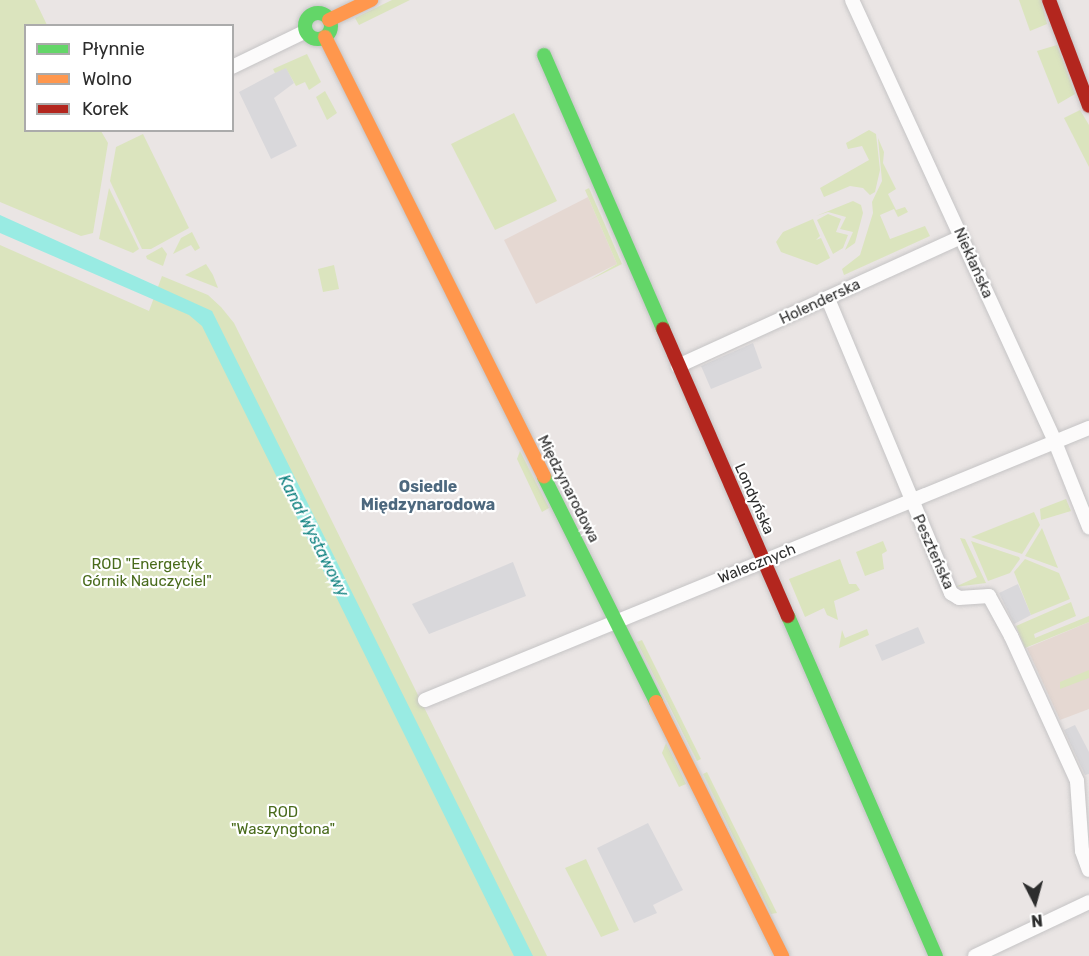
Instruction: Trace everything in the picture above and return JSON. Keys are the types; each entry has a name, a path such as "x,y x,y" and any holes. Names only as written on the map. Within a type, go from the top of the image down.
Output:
{"street":[{"path":"308,0 314,14"},
{"path":"329,20 371,0"},
{"name":"Niekłańska","path":"852,0 1055,442 1089,527"},
{"path":"1049,0 1089,106"},
{"path":"314,14 322,14 329,20 330,31 325,37 312,38 306,31 306,21 314,14"},
{"path":"234,67 306,31"},
{"name":"Międzynarodowa","path":"325,37 782,956"},
{"name":"Londyńska","path":"544,55 936,956"},
{"name":"Holenderska","path":"678,366 961,237"},
{"name":"Peszteńska","path":"828,299 911,502 952,595 959,598 985,594 993,599 1077,781 1082,851 1089,870"},
{"name":"Walecznych","path":"425,700 1089,428"},
{"path":"975,956 1089,902"}],"shaded area":[{"path":"286,67 294,83 274,98 297,146 271,159 239,92"},
{"path":"588,197 617,264 536,304 504,240"},
{"path":"753,343 762,368 711,389 701,366"},
{"path":"513,562 526,596 429,634 412,604"},
{"path":"1018,584 1031,615 1014,624 999,593"},
{"path":"1089,622 1089,709 1060,720 1027,648"},
{"path":"918,627 925,643 882,661 875,645"},
{"path":"1075,725 1089,752 1089,774 1085,775 1064,730"},
{"path":"648,823 683,890 653,905 657,913 634,923 597,848"}],"green space":[{"path":"0,0 35,0 47,24 24,24 24,132 102,132 108,143 93,233 81,236 0,202"},
{"path":"392,0 410,0 359,25 355,18"},
{"path":"1019,0 1041,0 1047,24 1030,31"},
{"path":"1057,45 1075,94 1058,104 1037,51"},
{"path":"307,54 321,82 309,90 305,82 296,86 286,68 275,73 273,69"},
{"path":"325,91 337,113 327,120 316,97"},
{"path":"1080,110 1089,125 1089,167 1064,118"},
{"path":"514,113 557,201 495,230 451,144"},
{"path":"869,130 876,134 880,170 875,192 870,195 863,188 850,186 824,197 820,188 869,160 862,146 848,149 846,143"},
{"path":"143,134 189,228 151,249 142,249 110,181 116,147"},
{"path":"878,138 884,152 883,163 896,189 888,194 896,210 905,207 908,212 898,217 894,209 880,215 890,239 925,226 930,236 844,275 842,269 860,255 873,213 872,202 882,181"},
{"path":"109,188 139,249 133,253 99,239"},
{"path":"589,188 622,264 588,281 617,264 585,190"},
{"path":"853,201 861,205 863,213 855,243 845,250 853,232 840,229 846,217 828,212 816,216"},
{"path":"828,214 841,219 836,232 848,235 843,248 833,254 817,220"},
{"path":"813,219 820,236 816,240 821,238 830,258 817,265 781,252 776,242 783,232"},
{"path":"192,232 200,248 195,251 191,245 173,254 181,238"},
{"path":"0,245 149,311 162,276 208,295 234,323 547,956 0,956"},
{"path":"162,247 167,254 163,266 147,259 146,256"},
{"path":"206,264 213,275 218,288 185,275"},
{"path":"334,265 339,289 323,292 318,269"},
{"path":"520,451 549,508 542,512 517,459"},
{"path":"1066,499 1071,511 1041,520 1040,509"},
{"path":"1034,512 1040,525 1022,554 971,537"},
{"path":"1042,528 1058,568 1025,556"},
{"path":"960,538 965,539 986,583 955,587 977,577"},
{"path":"883,541 887,551 882,554 884,569 865,576 856,552"},
{"path":"971,541 1020,559 1010,573 988,581"},
{"path":"840,559 849,584 856,584 860,590 834,601 838,620 827,615 824,608 805,617 789,579"},
{"path":"1025,559 1059,573 1070,599 1031,615 1014,572"},
{"path":"1071,602 1076,616 1034,634 1035,638 1089,616 1089,622 1025,648 1016,626"},
{"path":"867,629 869,635 839,648 842,630 845,638"},
{"path":"642,640 701,759 697,761 637,642"},
{"path":"1089,670 1089,678 1060,689 1060,682"},
{"path":"666,743 686,784 679,787 662,753"},
{"path":"707,772 777,913 771,914 703,774"},
{"path":"586,859 619,930 601,937 565,868"}],"water":[{"name":"Kanał Wystawowy","path":"0,215 212,311 533,956 514,956 202,326 189,315 0,233"}],"traffic: fast":[{"path":"318,13 327,17 331,26 327,35 318,39 309,35 305,26 309,17 318,13"},
{"path":"544,55 663,329"},
{"path":"544,477 656,702"},
{"path":"788,616 936,956"}],"traffic: slow":[{"path":"329,20 371,0"},
{"path":"325,37 544,477"},
{"path":"656,702 782,956"}],"traffic: jam":[{"path":"1049,0 1089,106"},
{"path":"663,329 788,616"}],"district":[{"name":"Osiedle Międzynarodowa","path":"428,496"}],"park label":[{"name":"ROD \"Energetyk Górnik Nauczyciel\"","path":"147,572"},
{"name":"ROD \"Waszyngtona\"","path":"283,820"}]}
